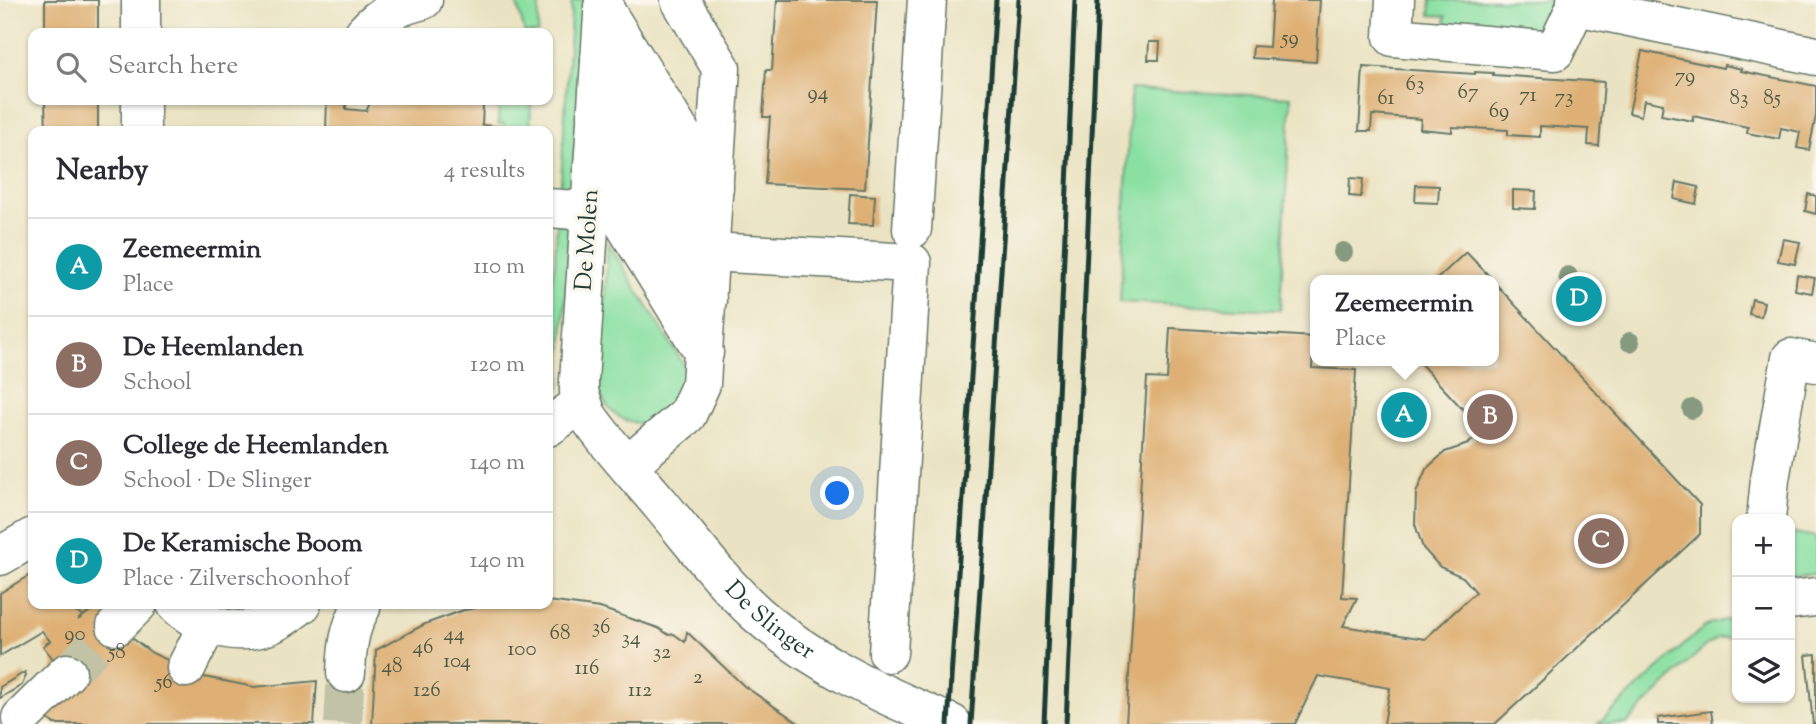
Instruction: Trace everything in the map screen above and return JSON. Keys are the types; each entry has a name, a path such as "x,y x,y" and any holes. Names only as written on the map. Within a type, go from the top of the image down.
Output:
{"street":[{"path":"141,0 141,28"},
{"path":"368,28 393,8 423,0"},
{"path":"628,465 687,415 701,384 721,68 680,0"},
{"path":"912,229 927,0"},
{"path":"1395,0 1393,37 1555,51 1576,3 1816,56"},
{"path":"604,3 714,187"},
{"name":"De Molen","path":"604,3 579,381 582,403 594,425 628,465"},
{"path":"600,60 710,247"},
{"path":"141,105 141,126"},
{"path":"596,114 707,300"},
{"path":"592,172 704,354"},
{"path":"553,208 590,211"},
{"path":"710,247 912,263 888,653"},
{"path":"1766,514 1791,358 1816,363"},
{"path":"553,423 582,403"},
{"name":"De Slinger","path":"628,465 712,566 766,621 810,653 861,683 952,724"},
{"path":"0,556 28,540"},
{"path":"1795,599 1816,597"},
{"path":"183,609 208,624 236,630 254,629 279,620 295,609"},
{"path":"346,673 349,635 359,609"},
{"path":"186,668 208,624"},
{"path":"21,718 67,673"}],"green space":[{"path":"516,0 539,0 538,28 524,28"},
{"path":"572,0 584,0 572,189 560,195"},
{"path":"1431,0 1557,0 1548,33 1444,32 1446,16 1430,15"},
{"path":"1131,89 1291,97 1280,310 1120,302"},
{"path":"499,105 531,105 530,126 498,124"},
{"path":"557,222 570,228 560,387 553,399 553,272"},
{"path":"608,243 684,365 687,392 652,424 635,423 620,418 609,408 600,393"},
{"path":"1795,533 1816,537 1816,574 1795,576"},
{"path":"1732,618 1732,637 1718,638 1705,646 1626,724 1598,724 1697,633 1709,624"}],"building":[{"path":"45,0 98,0 98,28 45,28"},
{"path":"777,0 877,0 865,189 765,184 770,117 763,117 766,70 772,70"},
{"path":"1272,0 1320,0 1316,62 1252,58 1253,46 1269,47"},
{"path":"1149,42 1160,42 1159,60 1148,60"},
{"path":"1642,51 1723,68 1724,65 1816,86 1816,116 1809,150 1797,148 1800,132 1781,128 1779,139 1747,133 1748,127 1693,116 1693,121 1661,115 1663,104 1644,100 1641,116 1629,113"},
{"path":"1363,67 1604,82 1599,146 1588,145 1589,129 1540,126 1540,137 1508,135 1508,130 1452,127 1452,132 1420,129 1421,119 1372,115 1371,131 1359,131"},
{"path":"45,105 98,105 98,126 46,126"},
{"path":"327,105 346,105 346,109 366,111 369,105 485,105 482,125 492,126 326,126"},
{"path":"1350,178 1363,179 1361,197 1349,196"},
{"path":"1677,182 1699,187 1696,204 1674,199"},
{"path":"1416,185 1439,186 1438,203 1415,202"},
{"path":"1513,190 1536,191 1535,209 1513,208"},
{"path":"850,194 875,196 873,225 848,224"},
{"path":"1808,194 1816,196 1816,214 1805,211"},
{"path":"1783,239 1800,242 1795,264 1778,261"},
{"path":"1466,252 1488,275 1441,275"},
{"path":"1797,275 1815,278 1812,293 1795,290"},
{"path":"1499,287 1700,505 1700,534 1495,724 1384,724 1390,688 1318,676 1295,724 1126,724 1147,378 1167,379 1170,328 1310,337 1312,368 1356,370 1342,597 1357,598 1343,626 1425,639 1476,592 1463,577 1440,567 1423,548 1415,524 1416,493 1426,469 1445,452 1468,444 1483,431 1423,366 1499,366"},
{"path":"1752,299 1764,302 1761,317 1749,314"},
{"path":"28,576 28,609 68,609 83,615 78,620 93,609 104,609 116,626 152,653 204,677 254,687 317,681 314,724 54,724 46,717 54,660 43,646 50,641 42,631 0,656 0,593"},
{"path":"553,602 600,608 658,628 669,635 674,634 685,642 687,632 744,686 800,724 372,724 376,650 425,624 464,610 553,609"},
{"path":"1816,654 1816,724 1813,724 1806,655"},
{"path":"25,672 22,685 0,698 0,687"},
{"path":"1711,711 1713,724 1658,724 1658,718"}],"tunnel":[{"path":"67,673 116,626"},
{"path":"343,724 346,673"}],"railway":[{"path":"948,724 996,0"},
{"path":"971,724 1019,0"},
{"path":"1044,724 1075,0"},
{"path":"1066,724 1098,0"}],"place":[{"name":"De Keramische Boom","path":"1579,299"},
{"name":"Zeemeermin","path":"1404,415"},
{"name":"De Heemlanden","path":"1490,417"},
{"name":"College de Heemlanden","path":"1601,541"}]}
